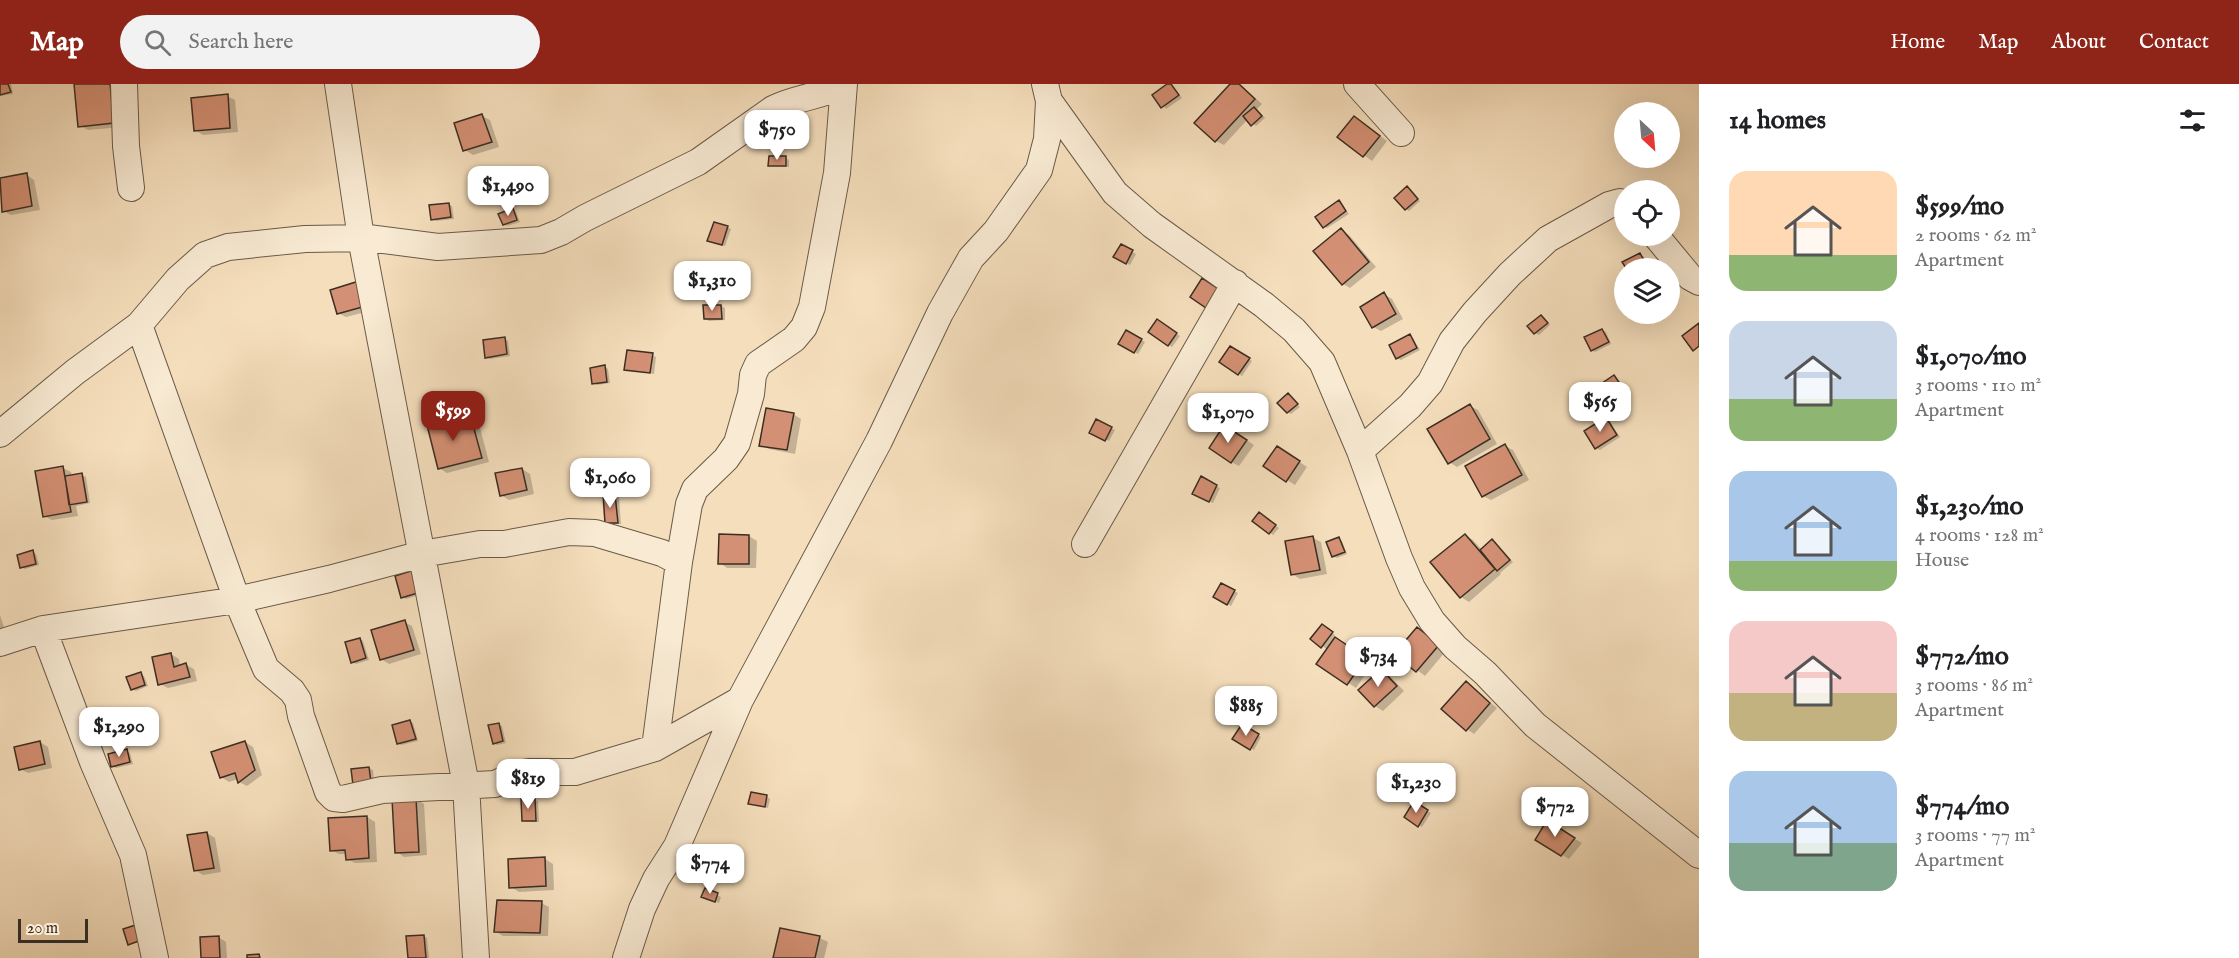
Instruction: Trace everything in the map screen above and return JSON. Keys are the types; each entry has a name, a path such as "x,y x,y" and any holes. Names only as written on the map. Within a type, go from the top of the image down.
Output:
{"street":[{"path":"124,84 126,146 131,188"},
{"path":"338,84 361,238 466,785 476,958"},
{"path":"0,434 75,372 139,325 178,279 205,255 228,247 305,239 361,238 438,247 541,240 698,162 779,106 826,93 844,84"},
{"path":"655,748 679,562 689,504 695,489 726,459 737,443 751,394 753,375 758,364 794,339 804,327 812,307 837,173 844,84"},
{"path":"1357,84 1401,133"},
{"path":"1047,93 1114,193 1152,225 1235,283 1294,330 1322,362 1360,451 1398,558 1412,588 1432,621 1455,647 1485,673 1535,725 1699,855"},
{"path":"626,958 651,889 677,846 740,700 879,441 940,313 971,258 996,231 1039,170 1047,139 1047,93"},
{"path":"1360,451 1410,406 1430,383 1452,341 1474,312 1541,245 1614,204"},
{"path":"1664,246 1690,276 1699,282"},
{"path":"1085,544 1235,283"},
{"path":"139,325 237,600 266,669 292,691 298,700 328,792 334,798 343,799 382,790 495,784 517,774 529,772 575,772 655,748 740,700"},
{"path":"0,643 43,629 237,600 329,579 422,554 582,531 662,553 679,562"},
{"path":"43,629 93,762 133,855 155,958"}],"building":[{"path":"0,84 8,84 11,92 0,95"},
{"path":"74,84 110,84 114,123 78,127"},
{"path":"1167,84 1171,84 1179,95 1161,108 1152,95"},
{"path":"1230,84 1239,84 1255,99 1215,142 1194,123"},
{"path":"228,94 230,128 194,131 191,98"},
{"path":"1254,107 1262,116 1251,126 1243,116"},
{"path":"482,114 492,142 463,151 454,123"},
{"path":"1354,116 1380,136 1363,157 1337,137"},
{"path":"769,156 786,156 786,166 768,166"},
{"path":"27,173 32,206 2,212 0,178"},
{"path":"1407,186 1418,199 1405,210 1394,198"},
{"path":"1339,200 1346,211 1323,228 1315,217"},
{"path":"449,203 451,217 431,220 429,205"},
{"path":"513,208 517,220 503,225 498,214"},
{"path":"714,222 728,226 722,245 707,241"},
{"path":"1341,228 1369,262 1342,285 1313,251"},
{"path":"1121,244 1133,250 1126,264 1113,257"},
{"path":"1640,253 1643,258 1630,258"},
{"path":"1202,278 1219,289 1206,308 1190,297"},
{"path":"359,281 366,306 337,314 330,290"},
{"path":"1384,292 1396,314 1372,328 1360,307"},
{"path":"703,305 721,305 722,319 704,319"},
{"path":"1541,315 1548,323 1534,334 1527,326"},
{"path":"1157,319 1177,333 1168,346 1148,332"},
{"path":"1699,323 1699,346 1693,351 1682,336"},
{"path":"1602,329 1609,342 1591,351 1584,337"},
{"path":"1126,330 1142,339 1134,353 1118,344"},
{"path":"1410,334 1417,348 1396,359 1389,345"},
{"path":"505,337 507,354 485,358 483,340"},
{"path":"1230,346 1250,358 1238,375 1219,362"},
{"path":"627,350 653,353 650,373 624,370"},
{"path":"605,365 607,382 592,384 590,368"},
{"path":"1614,375 1623,388 1606,399 1598,386"},
{"path":"1288,393 1298,404 1287,413 1277,403"},
{"path":"1470,404 1490,439 1448,464 1427,429"},
{"path":"766,408 794,413 787,450 759,446"},
{"path":"447,416 449,424 471,418 482,458 438,469 426,421"},
{"path":"1606,417 1617,435 1595,449 1584,431"},
{"path":"1096,419 1112,427 1105,441 1089,433"},
{"path":"1224,425 1247,440 1231,463 1209,448"},
{"path":"1505,444 1522,475 1482,497 1465,466"},
{"path":"1277,446 1300,461 1286,482 1263,466"},
{"path":"63,466 71,512 43,517 35,471"},
{"path":"522,468 527,490 500,496 495,473"},
{"path":"82,473 87,502 69,505 65,476"},
{"path":"1201,476 1217,485 1209,502 1192,494"},
{"path":"603,494 615,494 618,523 605,523"},
{"path":"1259,512 1276,525 1269,534 1252,521"},
{"path":"719,534 749,535 749,564 718,564"},
{"path":"1465,534 1495,569 1460,598 1430,562"},
{"path":"1313,536 1320,570 1291,575 1285,541"},
{"path":"1339,537 1345,552 1332,557 1326,542"},
{"path":"1492,539 1510,560 1497,571 1480,550"},
{"path":"33,550 36,564 20,568 17,555"},
{"path":"414,570 421,592 401,598 395,576"},
{"path":"1221,583 1235,590 1227,605 1213,597"},
{"path":"405,620 414,650 380,660 371,630"},
{"path":"1322,624 1333,632 1321,648 1310,639"},
{"path":"1417,627 1439,645 1416,672 1394,654"},
{"path":"1335,637 1366,658 1347,685 1316,664"},
{"path":"360,638 366,658 351,663 345,642"},
{"path":"171,653 174,667 186,663 190,677 158,685 152,657"},
{"path":"1381,669 1397,686 1374,707 1358,690"},
{"path":"141,672 145,685 131,690 126,677"},
{"path":"1466,681 1490,703 1466,731 1441,709"},
{"path":"410,720 416,739 397,744 392,725"},
{"path":"499,723 503,741 493,744 488,725"},
{"path":"1242,724 1259,734 1250,750 1232,739"},
{"path":"40,741 45,764 19,770 14,747"},
{"path":"245,741 255,770 238,783 235,773 220,778 211,752"},
{"path":"127,749 130,762 111,767 108,754"},
{"path":"369,767 372,790 354,793 351,769"},
{"path":"751,792 767,795 765,807 748,804"},
{"path":"416,798 419,852 395,853 392,799"},
{"path":"521,799 535,799 536,821 522,821"},
{"path":"1414,801 1428,810 1418,827 1404,817"},
{"path":"367,816 369,858 346,860 345,850 330,851 328,818"},
{"path":"1547,820 1575,838 1561,856 1535,840"},
{"path":"207,832 214,868 194,871 187,835"},
{"path":"545,857 546,886 509,888 508,859"},
{"path":"705,888 718,893 715,902 701,897"},
{"path":"497,900 542,901 540,933 494,932"},
{"path":"142,923 147,938 128,945 123,929"},
{"path":"780,928 820,936 815,958 773,958"},
{"path":"424,935 426,958 408,958 406,936"},
{"path":"219,936 220,958 201,958 200,937"},
{"path":"259,954 260,958 247,958 247,955"}]}
